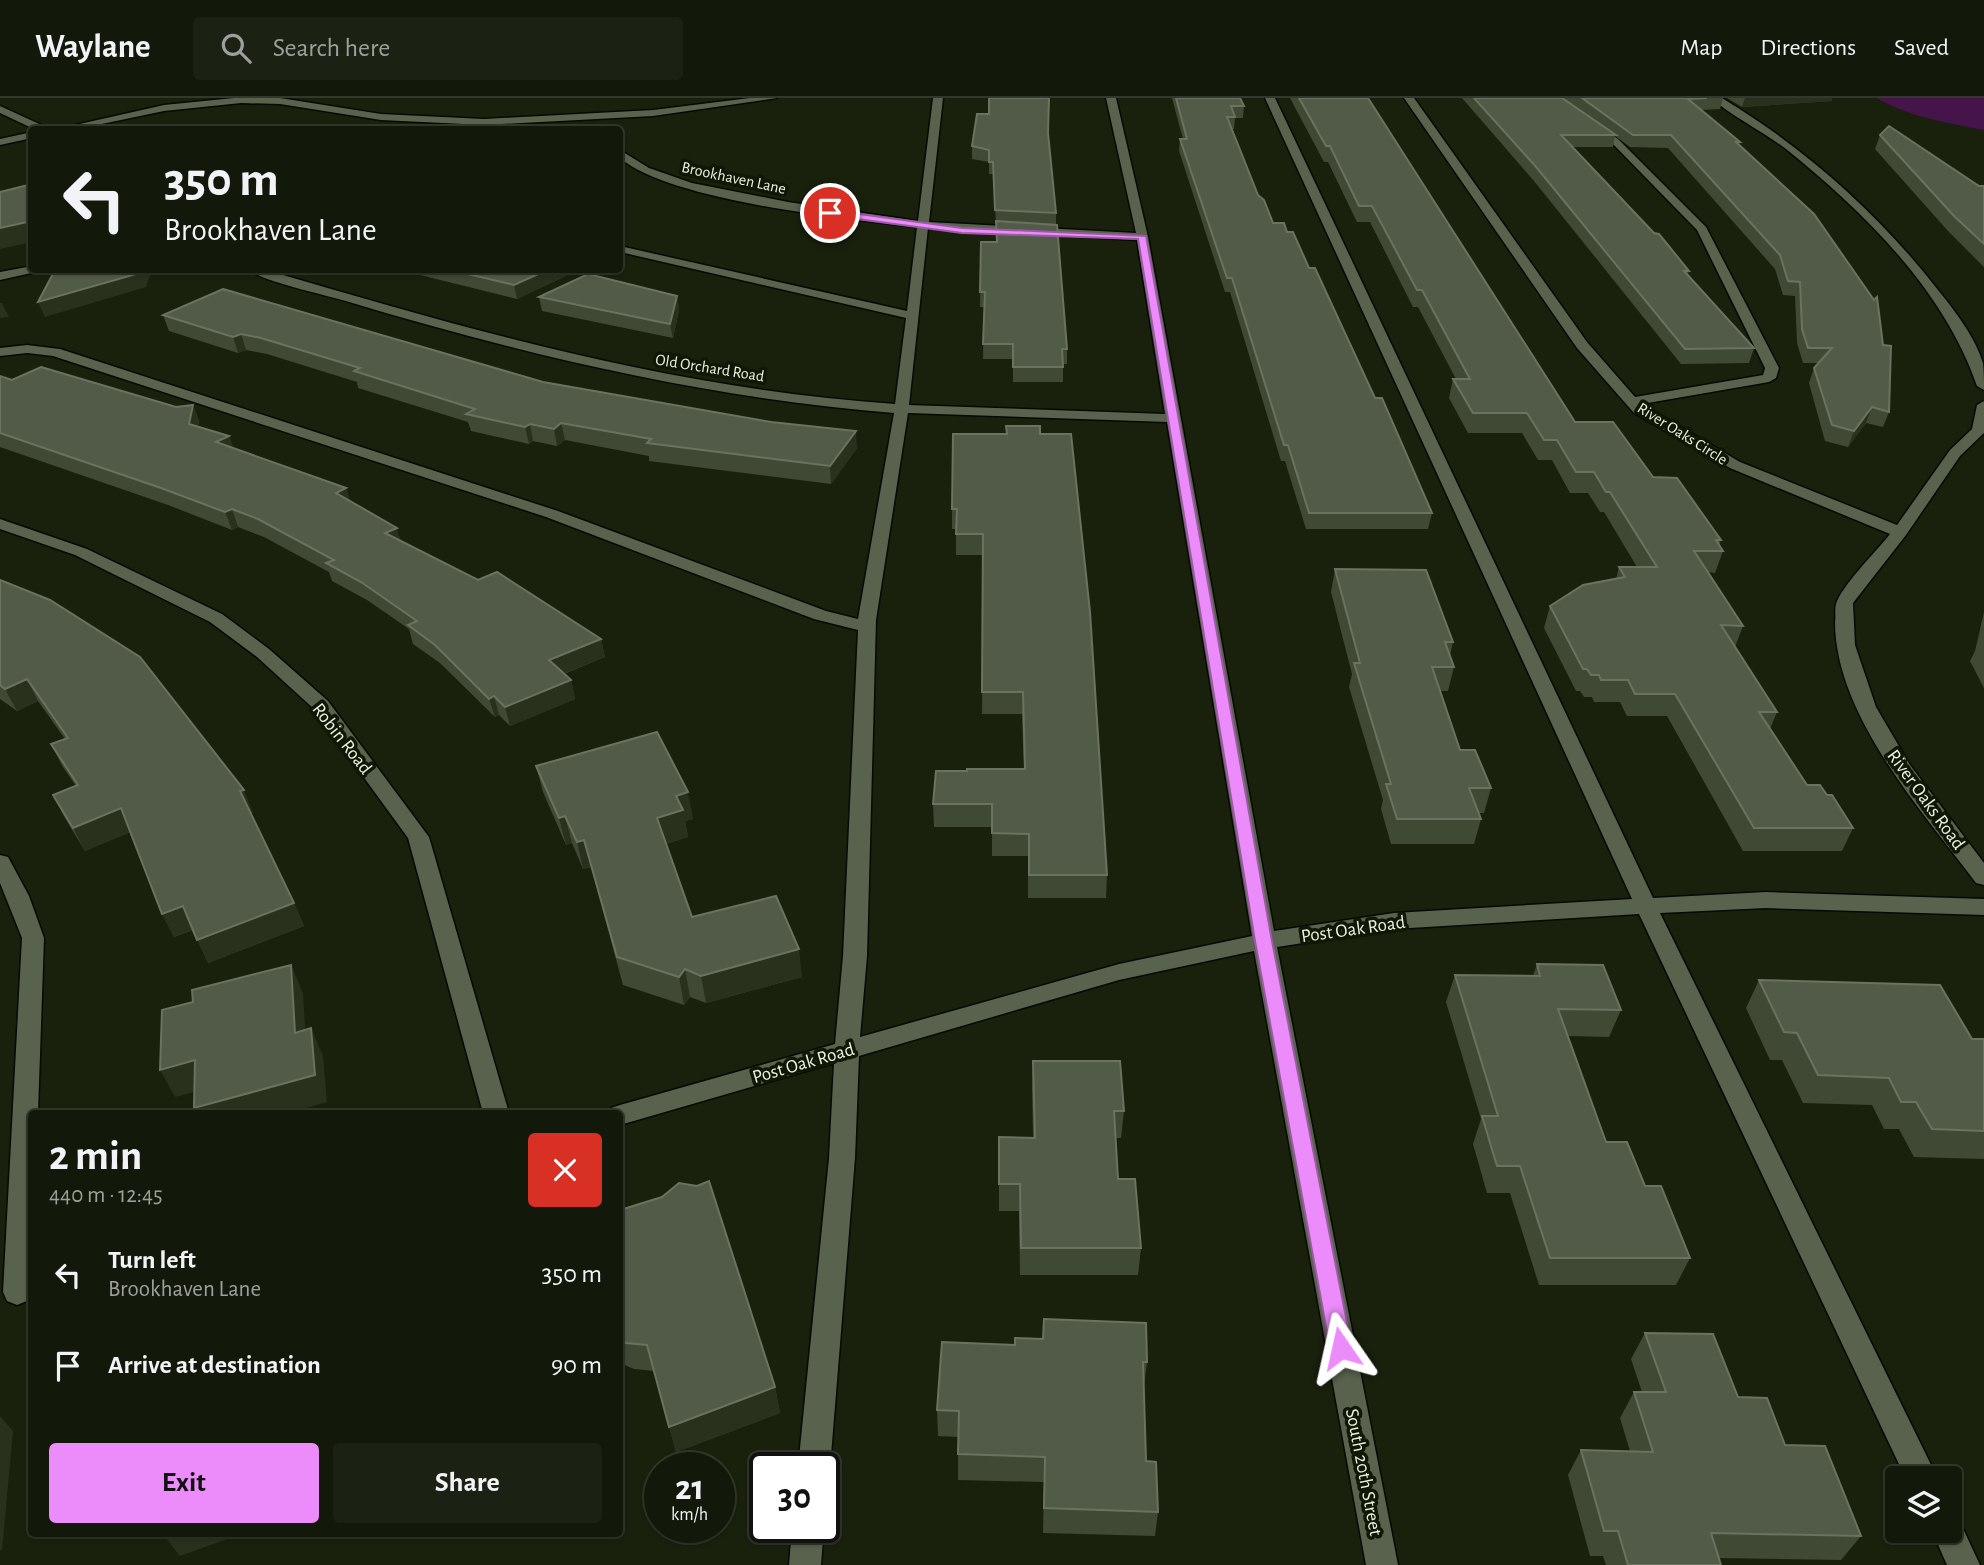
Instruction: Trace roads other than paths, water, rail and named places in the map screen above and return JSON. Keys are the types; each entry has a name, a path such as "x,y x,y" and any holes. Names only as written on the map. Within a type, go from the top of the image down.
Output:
{"street":[{"path":"76,126 164,107 241,100 280,101 381,117 437,121 535,121 772,98"},
{"path":"815,1452 842,1158 846,1050 855,956 867,627 902,408 938,98"},
{"name":"South 20th Street","path":"1111,98 1142,236 1264,941 1382,1565"},
{"path":"1270,98 1646,906 1916,1466"},
{"name":"River Oaks Circle","path":"1409,98 1582,345 1632,402 1684,437 1735,465 1900,532"},
{"path":"1553,98 1615,141 1702,229 1772,368 1769,378 1632,402"},
{"path":"1716,98 1740,110 1865,213 1917,270 1959,326 1980,365 1984,386"},
{"path":"0,109 36,126"},
{"path":"592,117 598,126"},
{"path":"0,142 28,136"},
{"name":"Brookhaven Lane","path":"623,155 646,173 711,190 830,213 924,226 1036,235 1142,236"},
{"path":"623,250 913,316"},
{"path":"0,276 28,270"},
{"name":"Old Orchard Road","path":"265,273 485,338 614,369 742,391 902,408 1042,416 1172,418"},
{"path":"0,352 27,349 55,352 552,514 820,615 867,627"},
{"path":"1900,532 1955,453 1979,430 1984,405"},
{"name":"Robin Road","path":"0,524 81,552 216,618 263,653 321,705 418,837 495,1110"},
{"name":"River Oaks Road","path":"1900,532 1844,603 1846,646 1862,695 1894,758 1984,878"},
{"path":"0,862 18,895 33,938 16,1293"},
{"name":"Post Oak Road","path":"623,1114 1119,972 1264,941 1394,921 1766,900 1984,907"},
{"path":"805,1565 807,1543"},
{"path":"1954,1543 1964,1565"}]}
